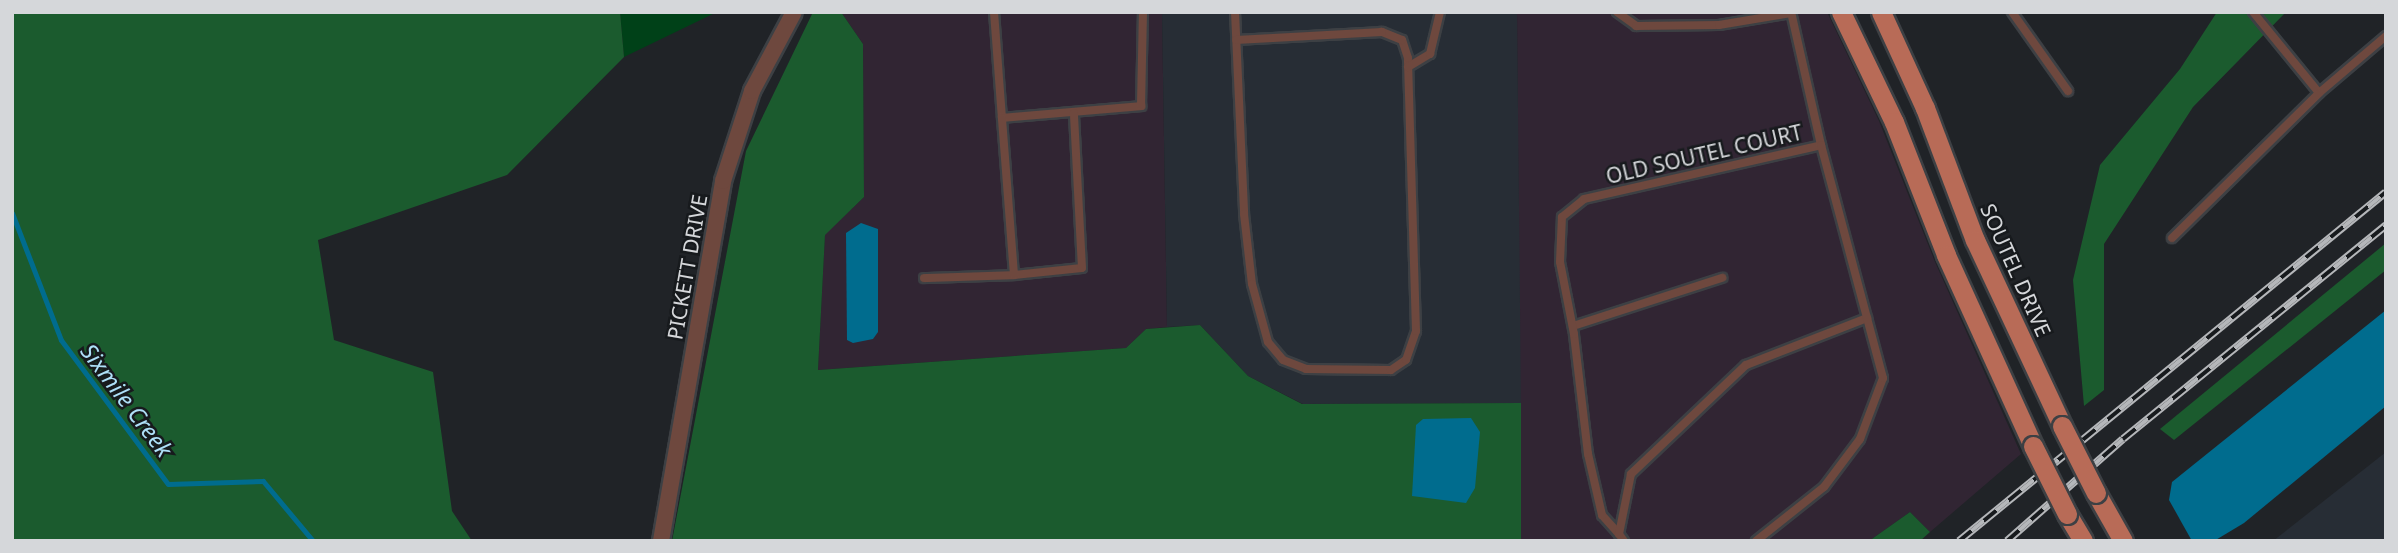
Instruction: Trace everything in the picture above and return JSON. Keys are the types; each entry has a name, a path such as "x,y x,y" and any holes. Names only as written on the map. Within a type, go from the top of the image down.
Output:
{"main road":[{"path":"1841,12 1894,122 1946,255 2033,446 2083,541"},
{"name":"SOUTEL DRIVE","path":"1881,12 1924,108 1975,240 2062,426 2123,541"}],"street":[{"name":"PICKETT DRIVE","path":"661,541 723,181 752,91 794,12"}],"lane":[{"path":"994,12 1014,275"},
{"path":"1002,118 1141,106 1143,12"},
{"path":"1235,12 1236,40 1244,214 1252,284 1268,342 1283,360 1306,369 1391,370 1406,360 1416,331 1408,67 1402,40 1382,32 1236,40"},
{"path":"1408,67 1430,54 1440,12"},
{"path":"1617,12 1636,26 1718,25 1791,13"},
{"path":"2012,12 2068,91"},
{"path":"2253,12 2319,93"},
{"name":"OLD SOUTEL COURT","path":"1573,326 1560,262 1562,217 1584,199 1821,145 1791,13"},
{"path":"2172,238 2319,93 2386,36"},
{"path":"924,278 1014,275 1083,268 1074,113"},
{"path":"1756,541 1824,487 1860,439 1883,378 1821,145"},
{"path":"1622,537 1602,515 1588,454 1573,326 1722,278"},
{"path":"1622,537 1631,474 1746,365 1867,318"}],"shaded area":[{"path":"841,12 1162,12 1167,327 1146,329 1126,348 818,370 825,234 864,197 863,44"},
{"path":"1162,12 1517,12 1521,403 1303,404 1248,376 1200,325 1167,327"},
{"path":"1517,12 1827,12 1879,121 1935,262 2021,454 1930,532 1910,512 1869,541 1521,541"},
{"path":"2386,452 2386,541 2273,541"}],"green space":[{"path":"12,12 620,12 624,57 507,175 318,240 334,340 433,372 452,511 472,541 12,541"},
{"path":"620,12 717,12 624,57"},
{"path":"813,12 841,12 863,44 864,197 825,235 818,370 1126,348 1146,329 1200,325 1248,376 1302,404 1521,403 1521,541 672,541 746,151"},
{"path":"2217,12 2286,12 2193,107 2104,244 2104,390 2084,406 2073,280 2100,165 2180,69"},
{"path":"2386,243 2386,270 2174,440 2160,429"},
{"path":"1910,512 1930,532 1920,541 1869,541"}],"water":[{"path":"861,223 878,229 878,332 873,339 853,343 847,340 846,233"},
{"path":"2386,310 2386,406 2244,523 2214,541 2192,541 2169,500 2172,482"},
{"path":"1471,418 1480,432 1475,488 1466,503 1412,496 1416,425 1423,419"}],"waterway":[{"name":"Sixmile Creek","path":"12,213 61,340 168,484 263,481 313,541"}],"railway":[{"path":"1959,541 2386,192"},
{"path":"2007,541 2123,439 2386,225"}]}
